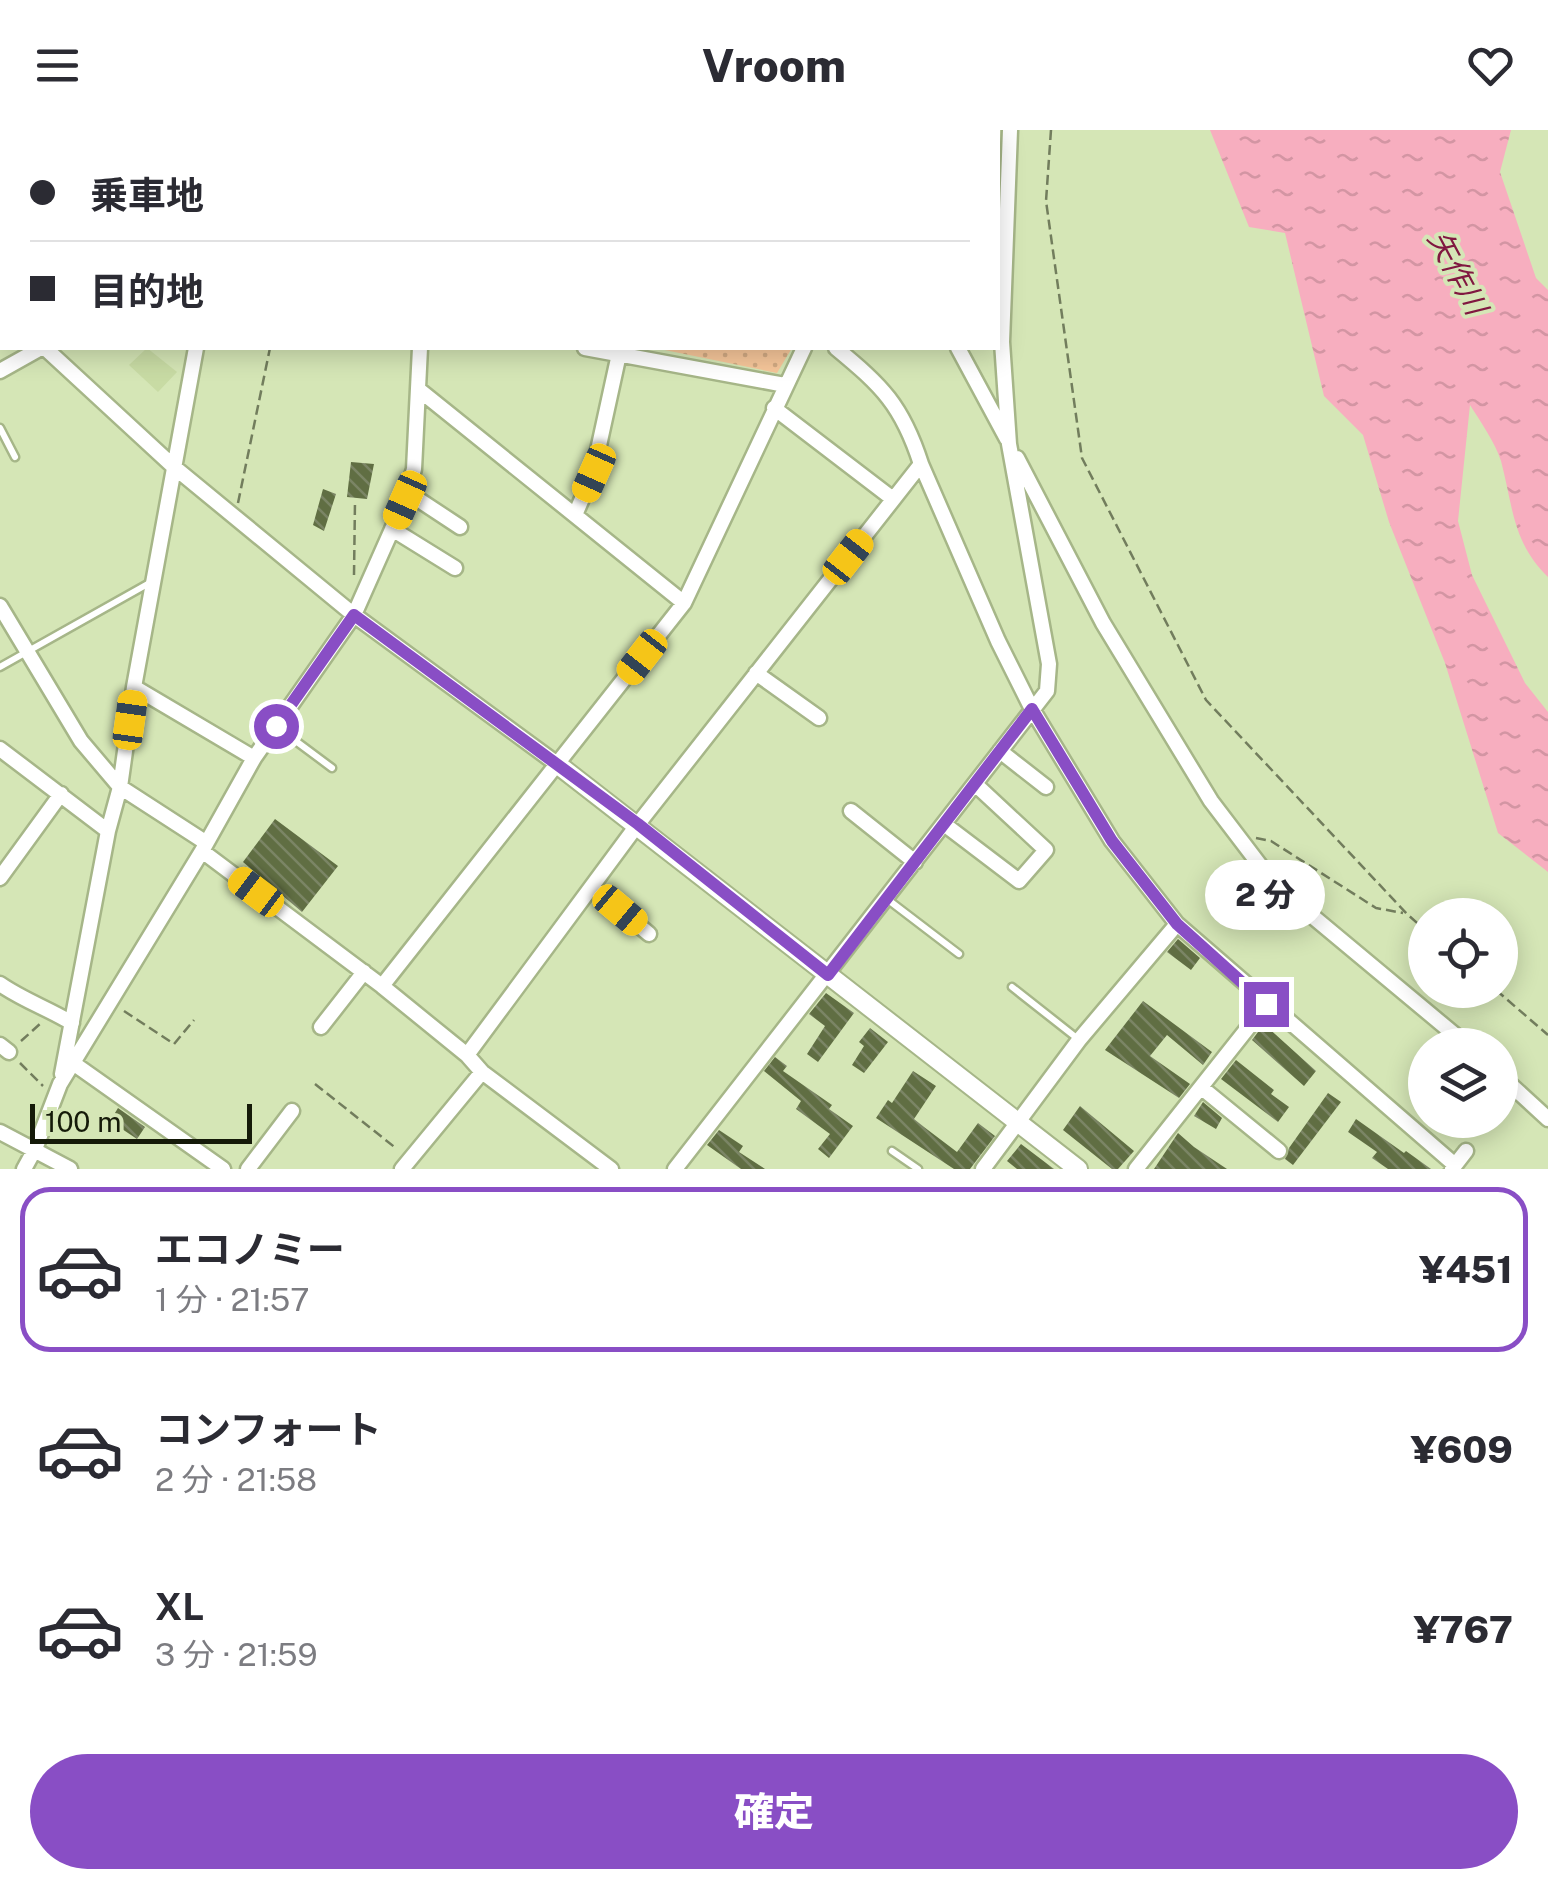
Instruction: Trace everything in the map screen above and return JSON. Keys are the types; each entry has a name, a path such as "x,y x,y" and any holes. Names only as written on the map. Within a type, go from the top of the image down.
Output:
{"street":[{"path":"675,1169 1046,691 1049,664 1009,444 1002,342 1010,130"},
{"path":"0,370 39,350"},
{"path":"45,350 174,467 354,615 638,824 1078,1169"},
{"path":"24,1169 36,1149 57,1091 72,1022 120,788 134,687 196,350"},
{"path":"57,1091 254,758 354,615 408,492 414,469 420,350"},
{"path":"596,350 785,384"},
{"path":"382,986 684,603 803,350"},
{"path":"838,350 871,377 899,408 998,641 1032,709 1112,841 1177,924 1266,1004 1453,1167 1466,1152"},
{"path":"959,350 1102,624 1211,800 1275,885 1447,1028"},
{"path":"575,515 594,473 618,354"},
{"path":"418,389 684,603"},
{"path":"774,408 893,499"},
{"path":"467,1055 638,824 921,464"},
{"path":"408,492 460,527"},
{"path":"392,529 455,568"},
{"path":"0,606 81,741 120,788 204,847 382,986 467,1055 482,1072 611,1169"},
{"path":"756,673 819,718"},
{"path":"134,687 254,758"},
{"path":"0,749 108,832"},
{"path":"1000,751 1046,787"},
{"path":"944,824 1019,881 1046,850 975,784"},
{"path":"0,878 61,794"},
{"path":"851,811 915,862"},
{"path":"592,886 649,934"},
{"path":"983,1169 1080,1040 1177,924"},
{"path":"321,1026 364,972"},
{"path":"0,984 72,1022"},
{"path":"1136,1169 1266,1004"},
{"path":"73,1064 223,1169"},
{"path":"406,1164 482,1072"},
{"path":"1202,1088 1279,1151"},
{"path":"1518,1092 1548,1119"},
{"path":"248,1169 292,1111"},
{"path":"0,1132 70,1169"}],"lane":[{"path":"0,428 15,457"},
{"path":"0,667 154,580"},
{"path":"276,726 332,768"},
{"path":"886,898 959,954"},
{"path":"1012,987 1080,1040"},
{"path":"892,1152 918,1169"}],"path":[{"path":"1051,130 1046,200 1082,458 1206,700 1406,914"},
{"path":"235,518 270,350"},
{"path":"354,577 355,501"},
{"path":"1235,832 1270,841 1376,908 1406,914"},
{"path":"110,1002 174,1044 194,1020"},
{"path":"1517,1008 1548,1035"},
{"path":"54,1012 4,1049 57,1091"},
{"path":"315,1084 406,1164"}],"shaded area":[{"path":"150,350 177,372 158,392 129,365"},
{"path":"665,350 791,350 777,373"}],"water":[{"name":"矢作川","path":"1210,130 1511,130 1500,172 1536,278 1548,290 1548,577 1520,537 1501,461 1470,405 1458,521 1472,575 1525,683 1548,712 1548,872 1498,833 1445,663 1389,522 1363,435 1324,396 1285,233 1249,227"}],"building":[{"path":"351,462 374,464 367,499 347,497"},
{"path":"323,489 336,494 324,531 313,525"},
{"path":"275,819 338,866 302,912 243,862"},
{"path":"1178,939 1200,958 1191,970 1167,952"},
{"path":"826,993 854,1013 818,1062 807,1054 825,1026 809,1014"},
{"path":"1143,1001 1212,1052 1203,1065 1167,1035 1150,1056 1190,1084 1179,1098 1105,1050"},
{"path":"1264,1024 1316,1071 1304,1086 1252,1040"},
{"path":"870,1028 888,1042 864,1073 852,1065 864,1046 859,1042"},
{"path":"775,1057 787,1066 783,1071 832,1105 829,1109 853,1126 829,1158 818,1149 830,1134 796,1109 801,1101 764,1071"},
{"path":"1236,1060 1289,1107 1278,1122 1221,1079"},
{"path":"913,1071 936,1086 914,1119 924,1127 957,1152 978,1123 995,1136 970,1169 954,1169 876,1118 888,1100 892,1103"},
{"path":"1328,1093 1341,1102 1293,1165 1285,1159 1289,1148"},
{"path":"1203,1102 1222,1118 1216,1129 1194,1116"},
{"path":"1080,1106 1134,1151 1118,1169 1112,1169 1063,1130"},
{"path":"118,1108 145,1127 137,1139 110,1121"},
{"path":"1356,1119 1431,1169 1388,1169 1372,1158 1377,1152 1348,1132"},
{"path":"719,1130 743,1146 739,1152 765,1169 741,1169 707,1145"},
{"path":"1178,1133 1194,1147 1227,1169 1154,1169"},
{"path":"1021,1144 1054,1169 1017,1169 1007,1161"}],"route":[{"path":"276,726 354,615 638,824 828,975 1032,709 1112,841 1177,924 1266,1004"}]}
